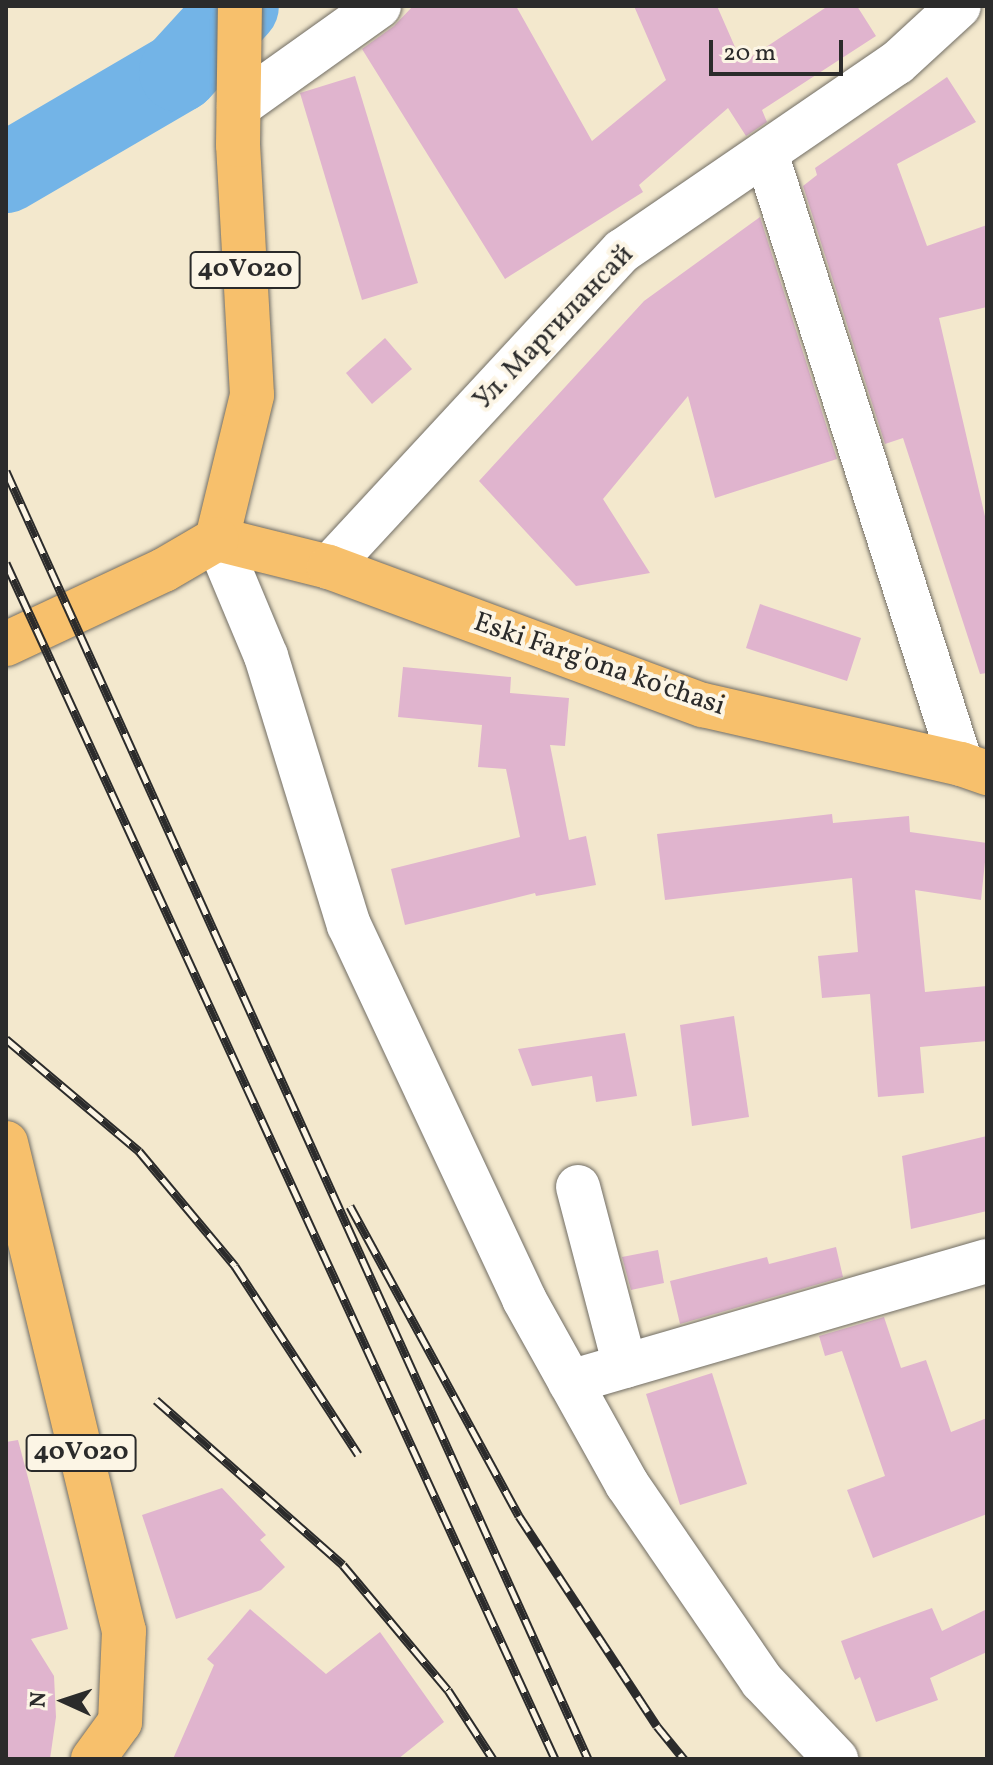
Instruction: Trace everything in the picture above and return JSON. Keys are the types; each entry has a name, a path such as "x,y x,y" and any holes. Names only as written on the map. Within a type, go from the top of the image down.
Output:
{"main road":[{"name":"40V020","path":"217,539 252,395 238,125 240,6"},
{"name":"Eski Farg'ona ko'chasi","path":"217,539 329,567 703,705 974,769"},
{"path":"6,644 164,570 217,539"},
{"name":"40V020","path":"6,1143 124,1631 120,1722 93,1759"}],"street":[{"path":"238,125 379,6"},
{"name":"Ул. Маргилансай","path":"329,567 622,251 897,63 959,6"},
{"path":"766,153 974,769"},
{"path":"217,539 266,656 349,925 524,1299 627,1484 762,1681 836,1759"},
{"path":"578,1187 625,1366"},
{"path":"570,1382 987,1261"}],"building":[{"path":"413,6 516,6 592,141 666,80 634,6 717,6 742,63 828,6 857,6 876,36 762,110 767,122 746,136 728,108 639,185 643,192 505,279 362,49 394,26"},
{"path":"355,76 418,283 362,300 300,93"},
{"path":"947,77 976,122 897,164 927,246 987,225 987,307 939,318 987,525 987,673 980,674 903,438 885,444 803,186 817,175 815,168"},
{"path":"760,217 837,459 715,498 688,396 603,499 650,573 576,586 479,481 644,301"},
{"path":"385,338 412,369 372,404 346,373"},
{"path":"760,604 861,638 847,681 746,648"},
{"path":"403,667 511,677 510,693 569,698 565,746 550,745 569,840 586,836 596,885 536,896 535,893 405,925 391,869 520,837 506,769 478,767 482,725 398,717"},
{"path":"832,814 833,823 909,816 910,832 987,843 981,900 915,890 925,992 987,986 987,1041 920,1047 924,1093 878,1097 870,994 822,998 818,956 858,952 852,878 665,900 657,834"},
{"path":"734,1016 749,1117 692,1126 680,1025"},
{"path":"625,1033 637,1096 596,1102 592,1076 532,1086 518,1049"},
{"path":"987,1136 987,1211 911,1229 902,1156"},
{"path":"836,1247 843,1277 680,1324 670,1281 767,1257 769,1264"},
{"path":"658,1250 664,1283 631,1290 622,1257"},
{"path":"884,1317 901,1368 926,1360 951,1432 987,1418 987,1514 873,1558 847,1490 885,1476 842,1351 825,1356 819,1336"},
{"path":"712,1373 747,1484 680,1505 646,1394"},
{"path":"18,1440 68,1629 31,1639 54,1676 56,1717 50,1759 6,1759 6,1442"},
{"path":"222,1488 266,1535 260,1540 285,1567 261,1590 176,1619 142,1515"},
{"path":"932,1608 942,1631 987,1609 987,1652 930,1678 938,1700 876,1722 860,1677 855,1680 841,1641"},
{"path":"250,1609 326,1674 380,1632 444,1722 398,1759 173,1759 214,1665 207,1659"}],"waterway":[{"path":"6,173 179,72 239,6"}],"railway":[{"path":"6,471 588,1759"},
{"path":"6,563 555,1759"},
{"path":"6,1039 139,1151 235,1266 358,1454"},
{"path":"350,1206 519,1516 657,1726 684,1759"},
{"path":"156,1400 343,1565 448,1690 493,1759"}]}
